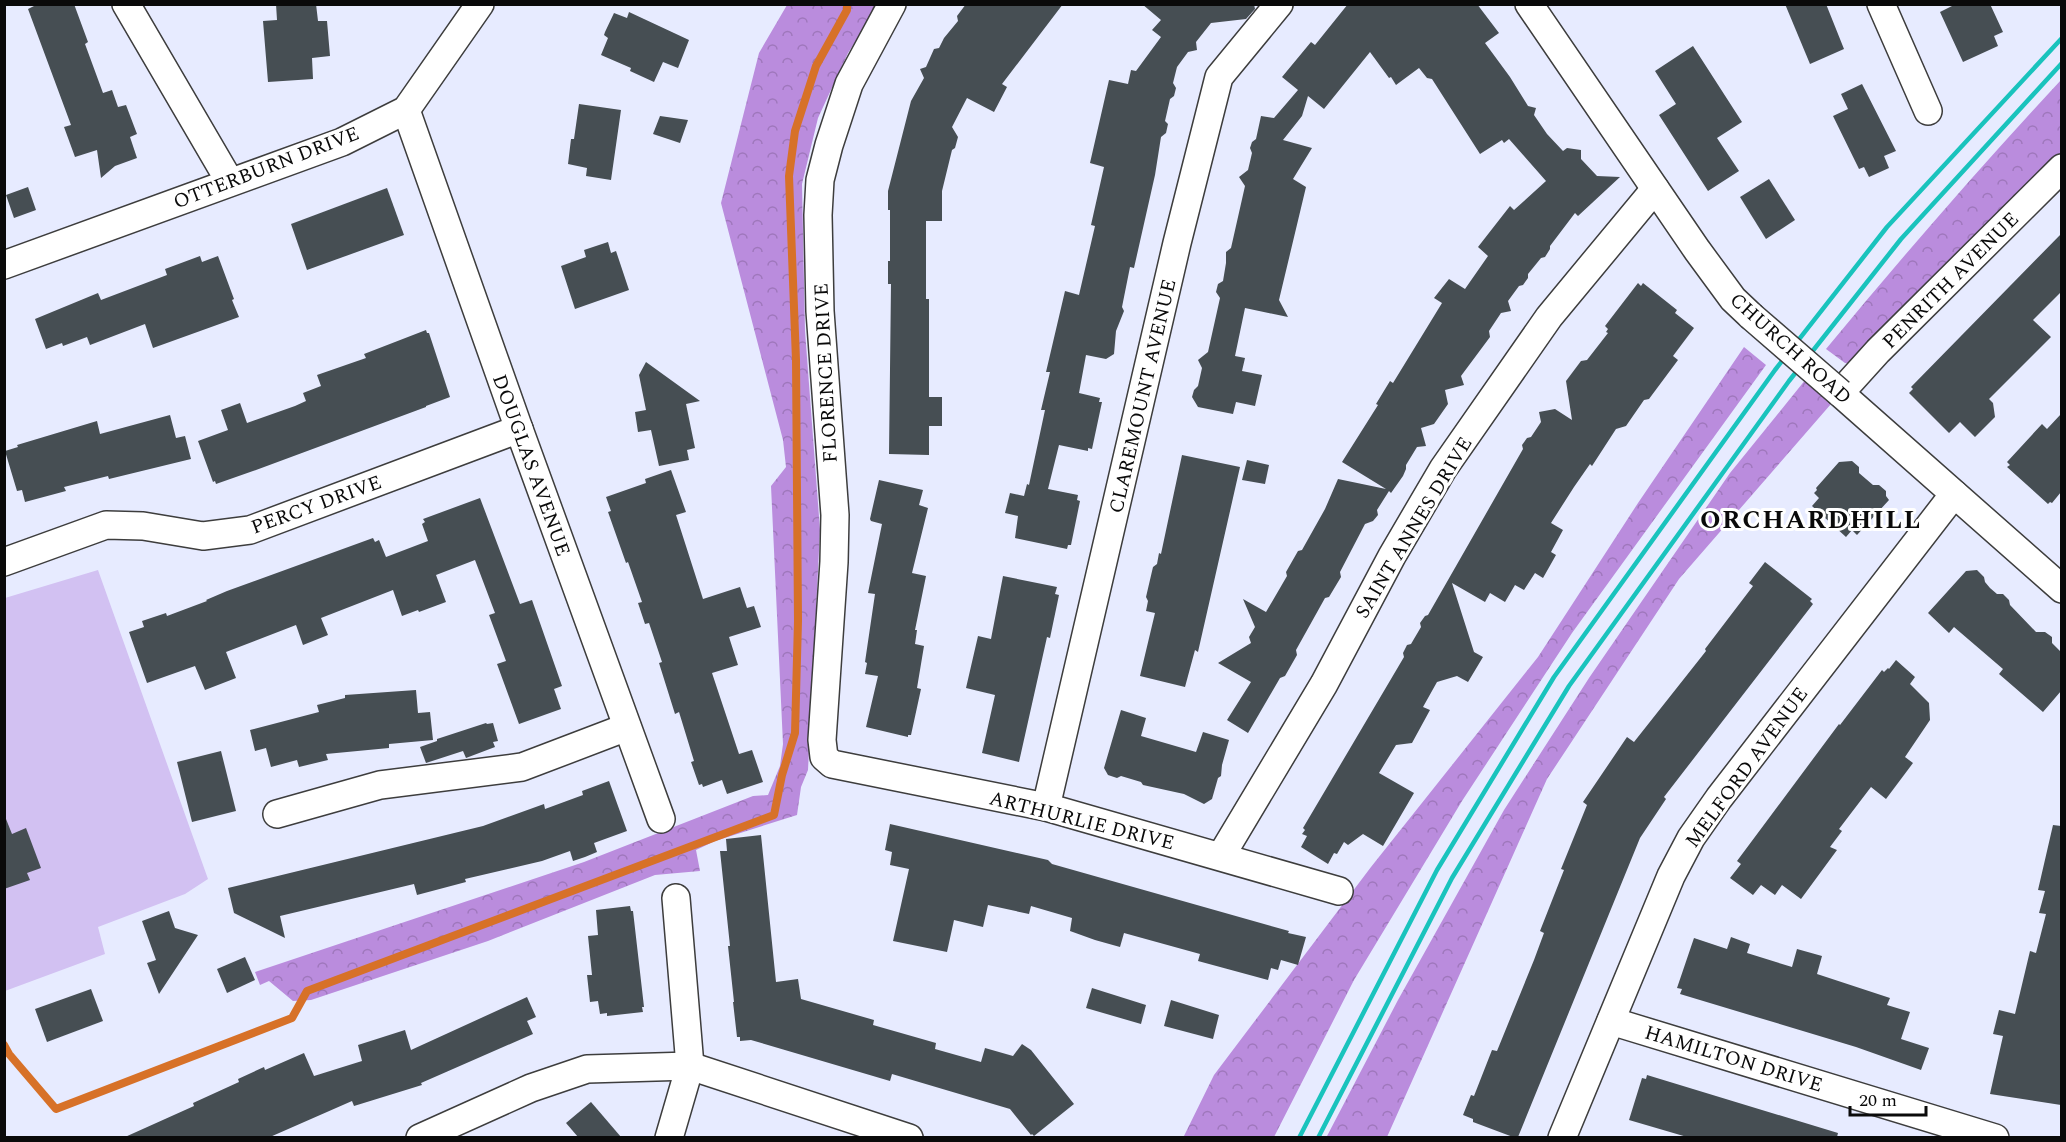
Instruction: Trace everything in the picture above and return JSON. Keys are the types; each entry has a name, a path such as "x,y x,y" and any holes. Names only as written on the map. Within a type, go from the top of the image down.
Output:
{"street":[{"path":"126,4 230,182"},
{"name":"OTTERBURN DRIVE","path":"4,265 342,142 406,110 480,4"},
{"name":"FLORENCE DRIVE","path":"824,757 822,740 835,516 820,311 818,215 820,180 849,84 892,4"},
{"name":"CLAREMOUNT AVENUE","path":"1046,807 1177,243 1219,77 1279,4"},
{"name":"CHURCH ROAD","path":"1529,4 1733,299 2061,589"},
{"path":"1881,4 1928,111"},
{"name":"DOUGLAS AVENUE","path":"406,110 519,429 662,819"},
{"name":"PENRITH AVENUE","path":"1840,393 1878,351 2061,168"},
{"name":"SAINT ANNES DRIVE","path":"1221,856 1324,684 1392,556 1443,469 1549,317 1655,189"},
{"name":"PERCY DRIVE","path":"4,562 106,525 143,526 202,536 250,530 519,429"},
{"name":"MELFORD AVENUE","path":"1563,1137 1671,876 1691,838 1753,752 1954,494"},
{"path":"277,814 380,785 522,767 627,727"},
{"name":"ARTHURLIE DRIVE","path":"824,757 832,764 1046,807 1339,891"},
{"path":"669,1137 690,1066 676,898"},
{"name":"HAMILTON DRIVE","path":"1611,1021 1995,1137"},
{"path":"420,1137 531,1088 587,1069 690,1066 909,1137"}],"green space":[{"path":"787,5 879,5 848,53 818,118 802,184 805,331 820,530 808,770 801,787 797,815 715,841 696,850 700,871 655,875 488,941 311,1000 293,1001 269,981 260,985 255,972 584,862 753,796 768,795 780,766 783,744 771,486 786,467 783,440 721,203 759,53"},
{"path":"2061,80 2061,155 1978,237 1856,364 1845,363 1826,349 1883,280"},
{"path":"1744,347 1766,365 1572,633 1462,801 1354,980 1274,1137 1183,1138 1214,1075 1371,867 1538,657 1638,503"},
{"path":"1806,379 1831,404 1679,579 1547,779 1387,1137 1326,1138 1398,1000 1504,810 1589,678 1730,473"}],"shaded area":[{"path":"98,570 208,879 185,894 98,927 105,954 5,991 5,598"}],"building":[{"path":"38,4 74,4 88,42 85,44 103,93 112,90 118,107 126,105 137,134 130,137 137,158 115,166 101,178 97,150 75,157 64,127 71,125 28,9"},
{"path":"276,4 316,4 318,21 327,21 330,56 312,58 313,79 268,82 263,21 277,20"},
{"path":"966,4 1063,4 1002,84 1007,87 994,112 967,98 952,127 958,137 955,148 952,150 942,191 942,221 926,221 929,397 942,397 942,426 929,426 929,455 889,454 891,284 888,284 890,210 888,210 888,191 911,101 924,78 920,69 926,67 934,49 939,48 958,21 957,16"},
{"path":"1142,4 1254,4 1255,9 1246,19 1211,23 1196,42 1197,50 1188,52 1177,67 1173,83 1176,88 1174,96 1170,99 1165,121 1168,124 1166,133 1161,137 1134,268 1130,267 1122,307 1124,311 1116,331 1114,354 1106,359 1086,355 1079,393 1100,398 1099,402 1102,402 1092,449 1088,448 1088,451 1059,445 1048,489 1078,495 1077,500 1080,501 1071,545 1068,545 1067,549 1015,538 1018,516 1005,513 1010,493 1024,496 1027,484 1029,485 1045,410 1041,410 1050,372 1046,372 1065,291 1079,295 1095,226 1091,225 1104,167 1090,163 1109,80 1128,84 1131,70 1136,71 1161,37 1152,30 1161,20"},
{"path":"1348,4 1477,4 1499,33 1485,43 1528,106 1536,108 1534,115 1547,134 1563,151 1567,148 1581,150 1581,159 1597,176 1620,177 1578,216 1575,213 1550,246 1545,257 1541,258 1528,274 1523,285 1519,286 1508,301 1511,311 1501,313 1489,331 1490,337 1461,376 1464,385 1445,390 1448,404 1434,424 1421,428 1426,446 1417,447 1406,465 1403,476 1391,493 1389,491 1377,510 1378,515 1373,521 1365,524 1340,572 1341,577 1329,597 1325,598 1296,650 1297,655 1285,676 1280,678 1248,733 1227,720 1251,682 1218,663 1251,643 1249,637 1255,627 1243,599 1266,612 1287,576 1286,572 1298,551 1302,550 1325,509 1338,479 1386,489 1342,462 1378,405 1376,404 1390,381 1393,383 1442,303 1434,298 1449,279 1465,289 1488,256 1478,247 1510,206 1514,210 1546,181 1509,139 1504,143 1502,140 1480,154 1432,79 1427,78 1419,68 1396,85 1370,52 1324,109 1308,96 1302,116 1283,140 1312,148 1293,179 1306,187 1279,300 1288,317 1245,308 1235,356 1245,358 1242,371 1262,375 1255,406 1236,402 1233,414 1198,407 1192,397 1198,386 1202,368 1198,360 1208,352 1220,298 1216,292 1218,284 1223,281 1226,252 1231,248 1245,186 1239,177 1248,170 1252,153 1250,148 1256,139 1261,116 1274,118 1298,90 1282,77 1311,42 1315,45"},
{"path":"1785,4 1826,4 1844,49 1810,64"},
{"path":"1956,4 1990,4 2003,32 1994,36 1998,46 1963,62 1940,12"},
{"path":"629,12 689,40 678,68 663,62 654,82 630,71 631,68 601,55 608,38 604,35 614,13 627,18"},
{"path":"1693,46 1742,122 1717,138 1739,171 1708,191 1659,115 1676,104 1655,71"},
{"path":"1862,84 1896,151 1884,156 1889,168 1869,177 1864,167 1859,169 1833,116 1848,109 1841,94"},
{"path":"579,104 621,110 611,180 586,176 587,168 568,164"},
{"path":"660,116 688,120 680,143 653,134"},
{"path":"1769,179 1795,220 1766,239 1740,197"},
{"path":"28,187 36,210 14,218 6,195"},
{"path":"387,188 404,235 307,270 291,224"},
{"path":"2061,234 2061,292 2033,320 2051,337 1989,399 1993,403 1995,417 1975,437 1960,422 1949,433 1909,393 1913,389 1911,387"},
{"path":"608,242 611,253 616,251 629,290 575,309 561,266 586,257 584,250"},
{"path":"200,256 202,262 218,256 239,317 153,348 145,324 90,345 87,337 63,346 62,343 46,349 35,319 98,293 101,300 167,275 165,269"},
{"path":"1638,283 1641,286 1643,283 1677,310 1675,313 1694,328 1673,356 1678,360 1649,399 1644,400 1626,426 1616,429 1551,523 1563,530 1551,552 1556,555 1543,578 1535,573 1524,590 1515,585 1505,602 1490,593 1485,602 1452,583 1474,652 1483,657 1468,682 1457,676 1437,682 1423,707 1430,710 1412,743 1396,745 1379,773 1414,793 1383,846 1363,834 1348,845 1344,842 1328,864 1301,847 1307,836 1302,834 1305,830 1303,828 1404,657 1403,653 1407,645 1411,644 1421,627 1420,623 1428,615 1523,449 1522,445 1527,438 1531,437 1541,422 1539,412 1555,409 1572,420 1566,381 1581,361 1587,360 1608,333 1605,326"},
{"path":"426,330 429,333 450,397 253,471 216,484 215,481 213,482 198,441 228,430 221,410 240,403 247,423 295,406 306,401 303,393 321,386 317,375 366,358 364,354"},
{"path":"646,362 700,401 686,404 695,448 687,450 689,460 659,466 651,430 638,432 635,412 646,410 639,375"},
{"path":"2061,414 2061,492 2052,503 2048,504 2007,467 2010,465 2007,462 2042,424 2047,429"},
{"path":"170,415 176,438 185,436 191,459 109,479 108,476 64,487 66,491 25,502 22,490 17,491 5,451 18,447 17,445 97,421 100,434"},
{"path":"1182,455 1240,467 1198,652 1195,650 1185,687 1140,676 1155,613 1146,611 1148,601 1146,597 1153,567 1157,564 1159,553 1161,554"},
{"path":"1247,460 1269,465 1265,484 1242,480"},
{"path":"1852,461 1859,467 1859,473 1873,485 1879,485 1886,491 1889,500 1857,535 1852,530 1846,537 1812,506 1819,498 1814,493 1816,488 1839,462"},
{"path":"671,470 686,512 676,515 703,599 740,587 747,608 754,606 761,627 729,637 738,665 712,673 739,754 752,750 763,782 727,794 722,780 703,787 702,784 699,785 679,712 675,714 659,663 662,662 649,623 645,624 638,603 642,602 608,512 611,511 606,497 646,483 645,479"},
{"path":"879,480 923,490 919,505 928,508 912,573 926,576 915,630 917,630 915,644 924,646 917,688 921,689 911,735 908,737 866,727 878,676 865,674 867,663 865,662 875,594 868,593 882,524 870,519"},
{"path":"480,498 520,604 532,600 562,686 554,689 561,709 519,724 497,664 506,661 489,615 495,613 475,560 436,575 446,602 402,616 393,590 321,618 328,635 303,645 296,625 226,652 236,678 205,690 195,666 147,683 129,632 144,627 142,621 166,613 167,616 227,591 373,538 375,542 379,540 386,557 428,541 422,524 425,522 423,519"},
{"path":"1765,562 1812,599 1810,601 1813,604 1664,797 1666,799 1640,838 1518,1137 1473,1122 1473,1119 1463,1115 1471,1095 1474,1096 1492,1050 1497,1051 1534,960 1544,933 1540,931 1564,870 1561,869 1587,805 1583,802 1627,737 1634,742 1706,651 1705,649 1753,586 1749,583"},
{"path":"1977,570 1990,588 1997,594 2003,594 2009,600 2010,605 2036,632 2045,632 2052,637 2052,643 2061,652 2061,691 2043,712 1999,674 2003,669 1954,627 1949,633 1928,613 1966,571"},
{"path":"1003,576 1057,587 1055,594 1059,595 1050,638 1047,637 1019,762 982,753 995,695 966,688 978,636 991,639"},
{"path":"1896,660 1915,677 1910,684 1929,703 1930,720 1905,757 1913,763 1886,799 1871,787 1839,829 1842,831 1830,847 1837,850 1801,899 1782,885 1775,895 1761,885 1753,895 1730,878 1741,864 1737,861 1839,724 1882,670 1884,672 1889,669"},
{"path":"416,690 418,713 430,712 433,740 389,744 389,748 326,754 328,760 299,767 297,760 271,767 266,748 255,751 250,730 319,712 317,705 345,698 345,695"},
{"path":"1121,710 1146,718 1141,736 1196,752 1203,732 1229,740 1221,776 1218,778 1212,799 1204,804 1184,794 1143,785 1141,782 1121,776 1117,778 1108,775 1104,768"},
{"path":"486,723 493,723 498,741 493,742 495,747 466,758 463,751 426,763 420,747"},
{"path":"221,751 236,811 192,822 177,762"},
{"path":"609,781 627,831 594,843 597,852 585,857 573,861 570,851 542,861 465,879 466,882 417,895 414,884 280,916 285,938 234,913 228,888 483,826 544,804 545,809 583,795 582,791"},
{"path":"6,819 12,834 26,828 41,868 27,873 30,880 4,889 4,820"},
{"path":"890,824 1048,860 1052,864 1289,931 1288,933 1306,937 1298,965 1281,960 1278,970 1271,968 1268,980 1198,961 1200,954 1124,933 1120,947 1095,940 1070,931 1072,918 1031,906 1029,914 988,905 983,927 954,920 947,952 893,941 909,869 890,865 892,852 885,850"},
{"path":"2053,825 2061,826 2061,1105 1990,1094 2003,1036 1993,1034 1999,1010 2015,1014 2030,951 2036,953 2046,914 2039,913 2045,891 2038,890"},
{"path":"761,835 776,982 798,979 801,999 874,1020 873,1025 936,1043 935,1049 981,1062 985,1048 1013,1056 1022,1044 1031,1050 1074,1104 1034,1136 1010,1109 892,1074 890,1081 751,1040 740,1041 740,1037 737,1037 733,1002 728,946 730,946 720,851 727,851 726,839"},
{"path":"630,906 633,911 643,1012 607,1016 607,1013 600,1014 598,1001 590,1002 587,975 592,975 588,936 598,935 596,910"},
{"path":"169,911 175,928 198,935 159,994 147,963 156,960 142,921"},
{"path":"1731,937 1750,944 1747,953 1792,967 1797,949 1822,956 1817,974 1890,998 1887,1005 1910,1012 1901,1039 1929,1048 1921,1070 1856,1047 1680,994 1682,989 1677,988 1694,938 1727,949"},
{"path":"245,957 255,980 227,993 217,969"},
{"path":"1092,988 1146,1005 1141,1024 1086,1008"},
{"path":"91,989 103,1021 47,1042 35,1009"},
{"path":"527,997 536,1017 527,1021 533,1034 421,1083 422,1085 354,1106 352,1101 270,1137 125,1137 194,1106 193,1103 239,1082 238,1079 304,1053 314,1076 362,1061 358,1045 405,1030 411,1050"},
{"path":"1171,1000 1219,1015 1213,1039 1164,1026"},
{"path":"1647,1075 1838,1133 1837,1137 1687,1137 1629,1120 1642,1078 1646,1079"},
{"path":"591,1102 621,1137 578,1137 566,1123"}],"waterway":[{"path":"4,1045 56,1109 292,1018 307,991 774,815 782,775 795,733 798,621 796,360 789,176 795,131 816,66 847,10 847,4"}],"railway":[{"path":"1299,1138 1437,870 1554,677 1775,370 1887,227 2062,38"},
{"path":"1318,1138 1452,878 1569,686 1789,381 1901,239 2062,63"}],"district":[{"name":"ORCHARDHILL","path":"1811,519"}]}
